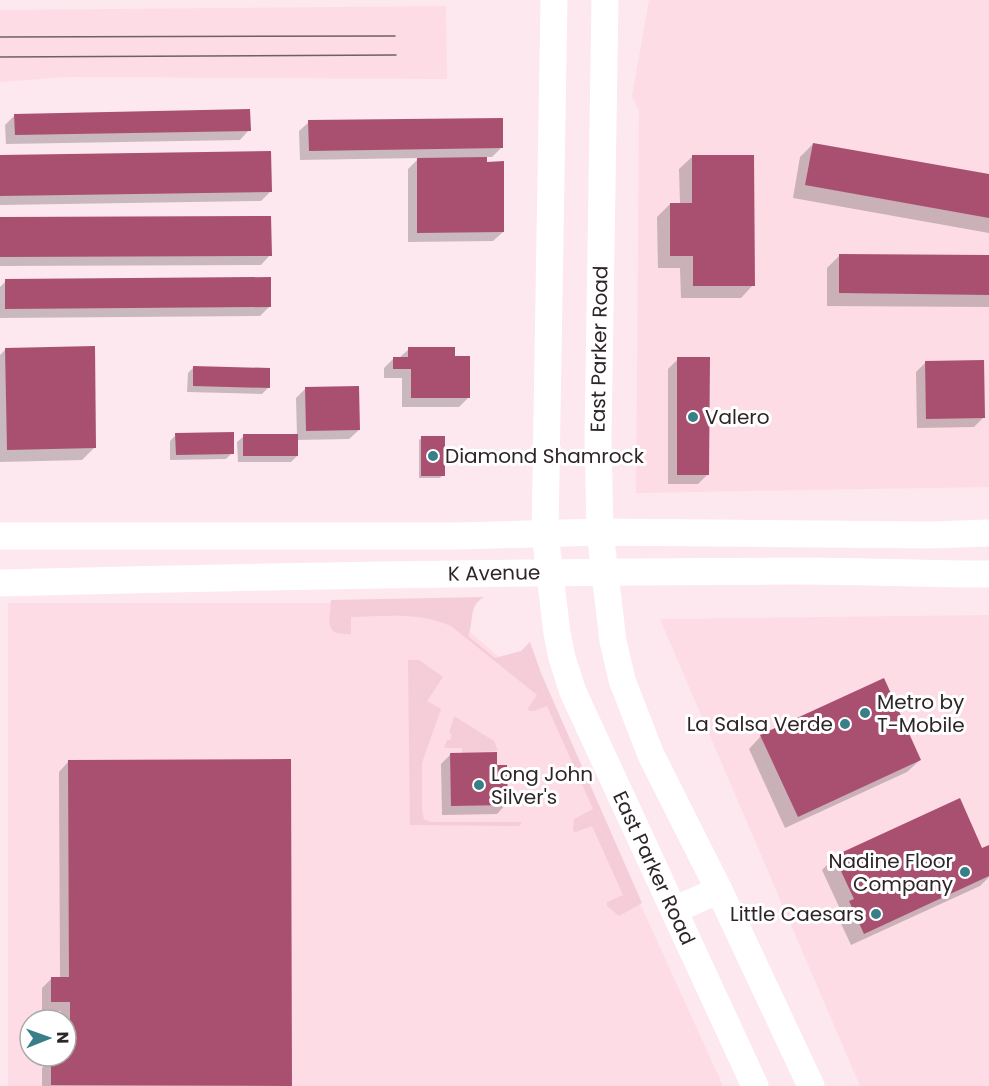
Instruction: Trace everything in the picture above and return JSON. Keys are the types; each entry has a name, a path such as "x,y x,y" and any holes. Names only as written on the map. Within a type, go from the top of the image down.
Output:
{"main road":[{"name":"East Parker Road","path":"554,0 545,534 562,658 573,692 755,1086"},
{"name":"East Parker Road","path":"605,0 598,438 600,532 613,641 622,680 651,755 719,890 811,1086"},
{"name":"K Avenue","path":"0,536 460,536 600,532 899,535 989,533"},
{"name":"K Avenue","path":"0,583 303,575 549,572 799,571 989,574"},
{"path":"674,910 719,890"}],"shaded area":[{"path":"649,0 989,0 989,487 636,493 639,111 632,96"},
{"path":"446,6 447,79 68,77 0,82 0,10"},
{"path":"484,597 475,605 468,636 495,658 521,651 530,642 541,673 642,903 619,916 607,906 607,902 623,895 592,826 573,831 574,819 593,809 547,706 529,711 528,708 537,695 451,626 439,622 402,616 351,617 351,634 336,633 330,626 331,600"},
{"path":"8,603 436,603 546,697 723,1086 8,1086"},
{"path":"989,615 989,1086 860,1086 660,619"},
{"path":"408,660 419,660 443,677 427,701 441,709 422,763 424,819 431,822 522,822 519,826 410,825"},
{"path":"454,716 494,741 498,751 462,753 462,748 444,748 452,735 449,733"}],"building":[{"path":"250,109 251,131 15,135 14,114"},
{"path":"503,118 503,148 309,151 308,120"},
{"path":"813,143 989,174 989,218 805,185"},
{"path":"271,151 272,192 0,196 0,155"},
{"path":"692,155 754,155 755,286 693,286 693,256 670,256 670,203 692,203"},
{"path":"487,157 487,162 504,161 504,232 417,233 417,158"},
{"path":"271,216 272,256 0,257 0,217"},
{"path":"839,254 989,255 989,295 839,293"},
{"path":"271,277 271,307 5,309 5,279"},
{"path":"95,346 96,448 7,450 5,348"},
{"path":"408,347 455,347 455,356 470,356 470,398 411,398 411,369 393,369 393,357 408,357"},
{"path":"677,357 710,357 709,475 677,475"},
{"path":"984,360 985,418 926,419 925,361"},
{"path":"193,366 270,368 270,388 193,386"},
{"path":"359,386 360,430 306,431 305,387"},
{"path":"234,432 234,454 176,455 175,433"},
{"path":"243,434 298,434 298,456 243,456"},
{"name":"Diamond Shamrock","path":"421,436 445,436 445,476 421,476"},
{"path":"884,678 921,760 798,817 760,735"},
{"name":"Long John Silver's","path":"497,752 497,765 507,765 508,805 451,806 450,753"},
{"path":"291,759 292,1086 51,1085 51,1068 78,1068 78,1008 70,1008 70,1002 51,1002 51,977 69,977 68,760"},
{"path":"960,798 982,848 989,845 989,876 864,934 849,901 854,899 834,856"}],"tram line":[{"path":"0,37 395,36"},
{"path":"0,57 396,55"}],"place":[{"name":"Valero","path":"693,417"},
{"name":"Diamond Shamrock","path":"433,456"},
{"name":"Metro by T-Mobile","path":"865,713"},
{"name":"La Salsa Verde","path":"845,724"},
{"name":"Long John Silver's","path":"479,785"},
{"name":"Nadine Floor Company","path":"965,872"},
{"name":"Little Caesars","path":"876,914"}]}
